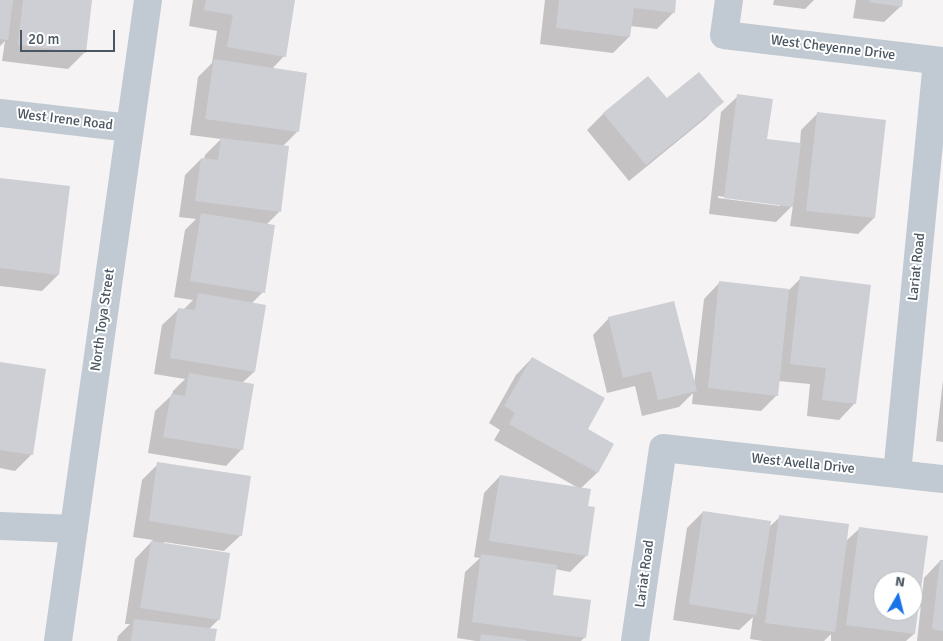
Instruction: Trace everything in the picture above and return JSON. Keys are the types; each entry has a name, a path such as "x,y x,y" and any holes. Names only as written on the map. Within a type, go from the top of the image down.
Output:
{"street":[{"name":"North Toya Street","path":"58,641 148,0"},
{"name":"West Cheyenne Drive","path":"729,0 724,36 940,61"},
{"name":"Lariat Road","path":"897,474 940,61"},
{"name":"West Irene Road","path":"0,112 130,128"},
{"name":"Lariat Road","path":"635,641 663,448"},
{"name":"West Avella Drive","path":"663,448 943,479"},
{"path":"0,526 74,529"}],"building":[{"path":"0,0 13,0 8,40 0,39"},
{"path":"23,0 92,0 86,53 18,45"},
{"path":"206,0 295,0 286,57 227,47 233,15 204,10"},
{"path":"559,0 676,0 675,13 634,8 630,37 556,28"},
{"path":"869,0 903,0 902,7 869,2"},
{"path":"214,59 307,73 299,132 205,119"},
{"path":"699,72 724,102 646,165 603,113 648,76 667,98"},
{"path":"737,94 773,99 767,139 801,143 793,207 724,198"},
{"path":"817,112 886,120 875,218 806,211"},
{"path":"221,138 289,146 281,212 195,201 201,158 218,160"},
{"path":"0,178 70,186 59,275 0,268"},
{"path":"201,213 275,225 265,293 190,281"},
{"path":"800,276 871,285 856,404 822,400 826,368 790,364"},
{"path":"719,281 789,289 778,396 708,388"},
{"path":"198,293 266,305 255,372 170,358 178,308 195,310"},
{"path":"674,301 697,391 658,400 651,371 623,378 608,317"},
{"path":"532,357 605,398 588,429 614,444 598,473 509,424 515,413 504,406"},
{"path":"0,362 46,369 33,455 0,450"},
{"path":"189,373 254,384 243,450 163,437 171,394 185,396"},
{"path":"157,462 251,476 242,536 149,521"},
{"path":"500,475 591,489 588,506 595,507 588,556 489,541"},
{"path":"703,511 771,521 756,615 689,604"},
{"path":"779,515 849,524 835,632 765,623"},
{"path":"859,527 928,536 923,574 923,571 873,571 873,621 917,621 915,634 846,625"},
{"path":"151,541 230,553 220,620 140,608"},
{"path":"481,554 557,565 553,595 591,600 586,638 472,622"},
{"path":"940,560 943,560 943,631 932,629"},
{"path":"134,619 217,629 215,641 131,641"},
{"path":"481,634 526,640 526,641 480,641"}]}
